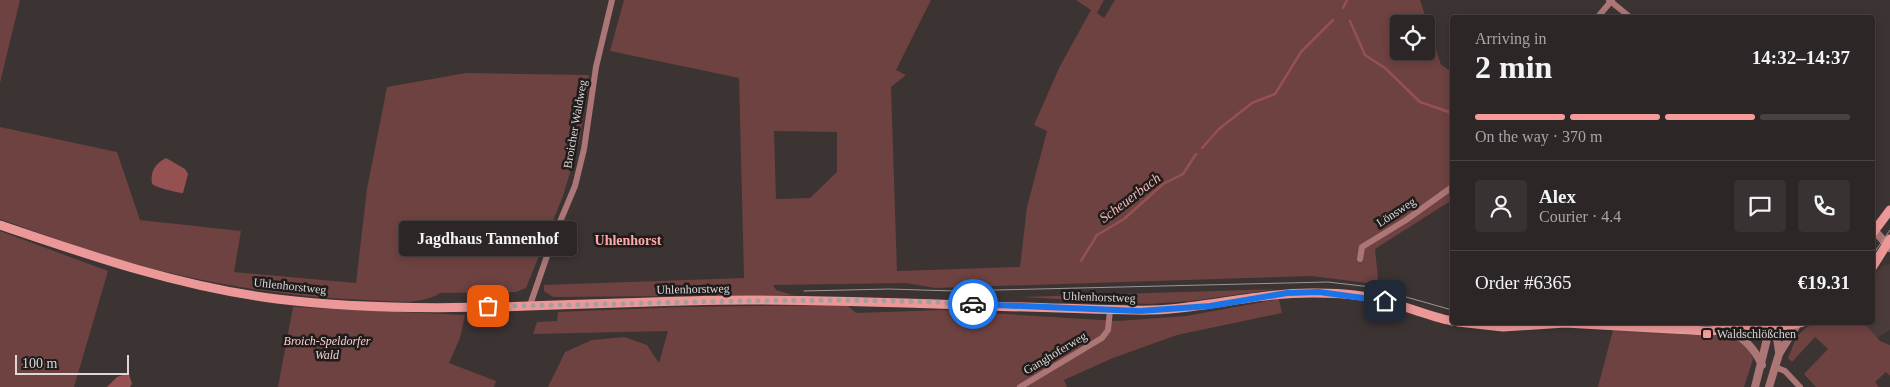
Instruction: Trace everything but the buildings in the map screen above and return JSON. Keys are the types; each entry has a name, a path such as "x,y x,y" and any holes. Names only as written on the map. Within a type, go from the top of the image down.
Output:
{"main road":[{"path":"1875,229 1890,210"},
{"name":"Uhlenhorstweg","path":"0,225 94,258 163,278 277,299 362,306 530,305 747,300 896,301 1110,310 1184,309 1287,293 1319,292 1385,301 1450,320"},
{"path":"1875,264 1889,244"},
{"path":"1485,325 1503,327 1535,325"},
{"path":"1596,325 1685,331 1729,330 1766,325"}],"street":[{"name":"Broicher Waldweg","path":"530,305 554,236 576,186 584,149 596,67 612,0"},
{"path":"1599,15 1611,0 1628,15"},
{"name":"Lönsweg","path":"1360,260 1362,247 1406,220 1450,188"},
{"path":"1875,233 1889,244"},
{"name":"Ganghoferweg","path":"1020,387 1102,338 1108,330 1110,310"},
{"path":"1769,387 1779,354 1779,344 1772,325"},
{"path":"1756,387 1772,325"},
{"path":"1779,354 1799,325"},
{"path":"1729,330 1742,337 1752,346 1762,365"},
{"path":"1775,368 1785,371 1800,387"}],"shaded area":[{"path":"166,158 185,169 188,174 183,193 167,190 152,184 154,168"},
{"path":"1890,264 1890,330 1877,338 1866,325 1875,325 1875,275 1882,266"},
{"path":"129,374 132,384 130,387 107,387 117,377"}],"green space":[{"path":"0,0 20,0 0,83"},
{"path":"624,0 931,0 896,70 906,75 891,87 897,271 1020,267 1027,207 1047,131 1034,125 1060,66 1091,10 1076,0 1104,0 1097,13 1104,18 1115,0 1420,0 1425,15 1390,15 1390,60 1435,60 1435,46 1441,65 1450,71 1450,201 1375,249 1378,278 1376,284 1311,276 935,288 906,283 773,285 776,290 793,295 553,297 544,291 544,285 744,278 739,78 610,51","holes":["774,131 837,132 837,172 810,198 776,199"]},
{"path":"466,73 589,75 580,139 563,196 526,288 516,292 440,293 424,300 404,302 333,298 268,291 204,280 140,265 0,219 0,127 117,152 140,220 241,231 234,272 356,283 367,189 387,87"},
{"path":"0,231 108,271 74,387 0,387"},
{"path":"1277,289 1191,301 1148,304 1020,297"},
{"path":"1279,299 1282,313 1177,335 1113,358 1064,380 1067,387 548,387 565,352 592,340 624,337 647,345 659,363 668,331 533,334 537,322 557,321 558,312 682,307 847,305 856,313 942,310 1117,321 1186,316"},
{"name":"Broich-Speldorfer Wald","path":"293,307 465,315 460,338 449,363 496,381 494,387 278,387"},
{"path":"1814,325 1866,325 1880,341 1890,345 1890,376 1886,372 1875,382 1879,387 1816,387 1804,374 1828,349 1815,337 1792,362 1788,358 1797,336 1807,327"},
{"path":"1613,330 1661,331 1686,335 1727,335 1739,340 1748,348 1753,359 1744,387 1598,387"}],"waterway":[{"path":"1343,8 1347,0"},
{"name":"Scheuerbach","path":"1202,148 1219,129 1252,103 1275,94 1301,52 1333,20"},
{"path":"1350,21 1365,55 1385,68 1420,102 1450,112"},
{"name":"Scheuerbach","path":"1081,261 1097,235 1124,219 1163,184 1183,174 1196,154"}],"tram line":[{"path":"1875,252 1890,230"},
{"path":"804,291 889,289 955,291 1328,282 1371,287 1450,309"}],"way so far":[{"path":"488,306 747,300 896,301 973,304"}],"place":[{"name":"Jagdhaus Tannenhof","path":"488,306"},
{"name":"Waldschlößchen","path":"1707,334"}],"district":[{"name":"Uhlenhorst","path":"628,240"}],"route":[{"path":"973,304 1140,311 1184,309 1287,293 1319,292 1355,295 1385,301"}]}
